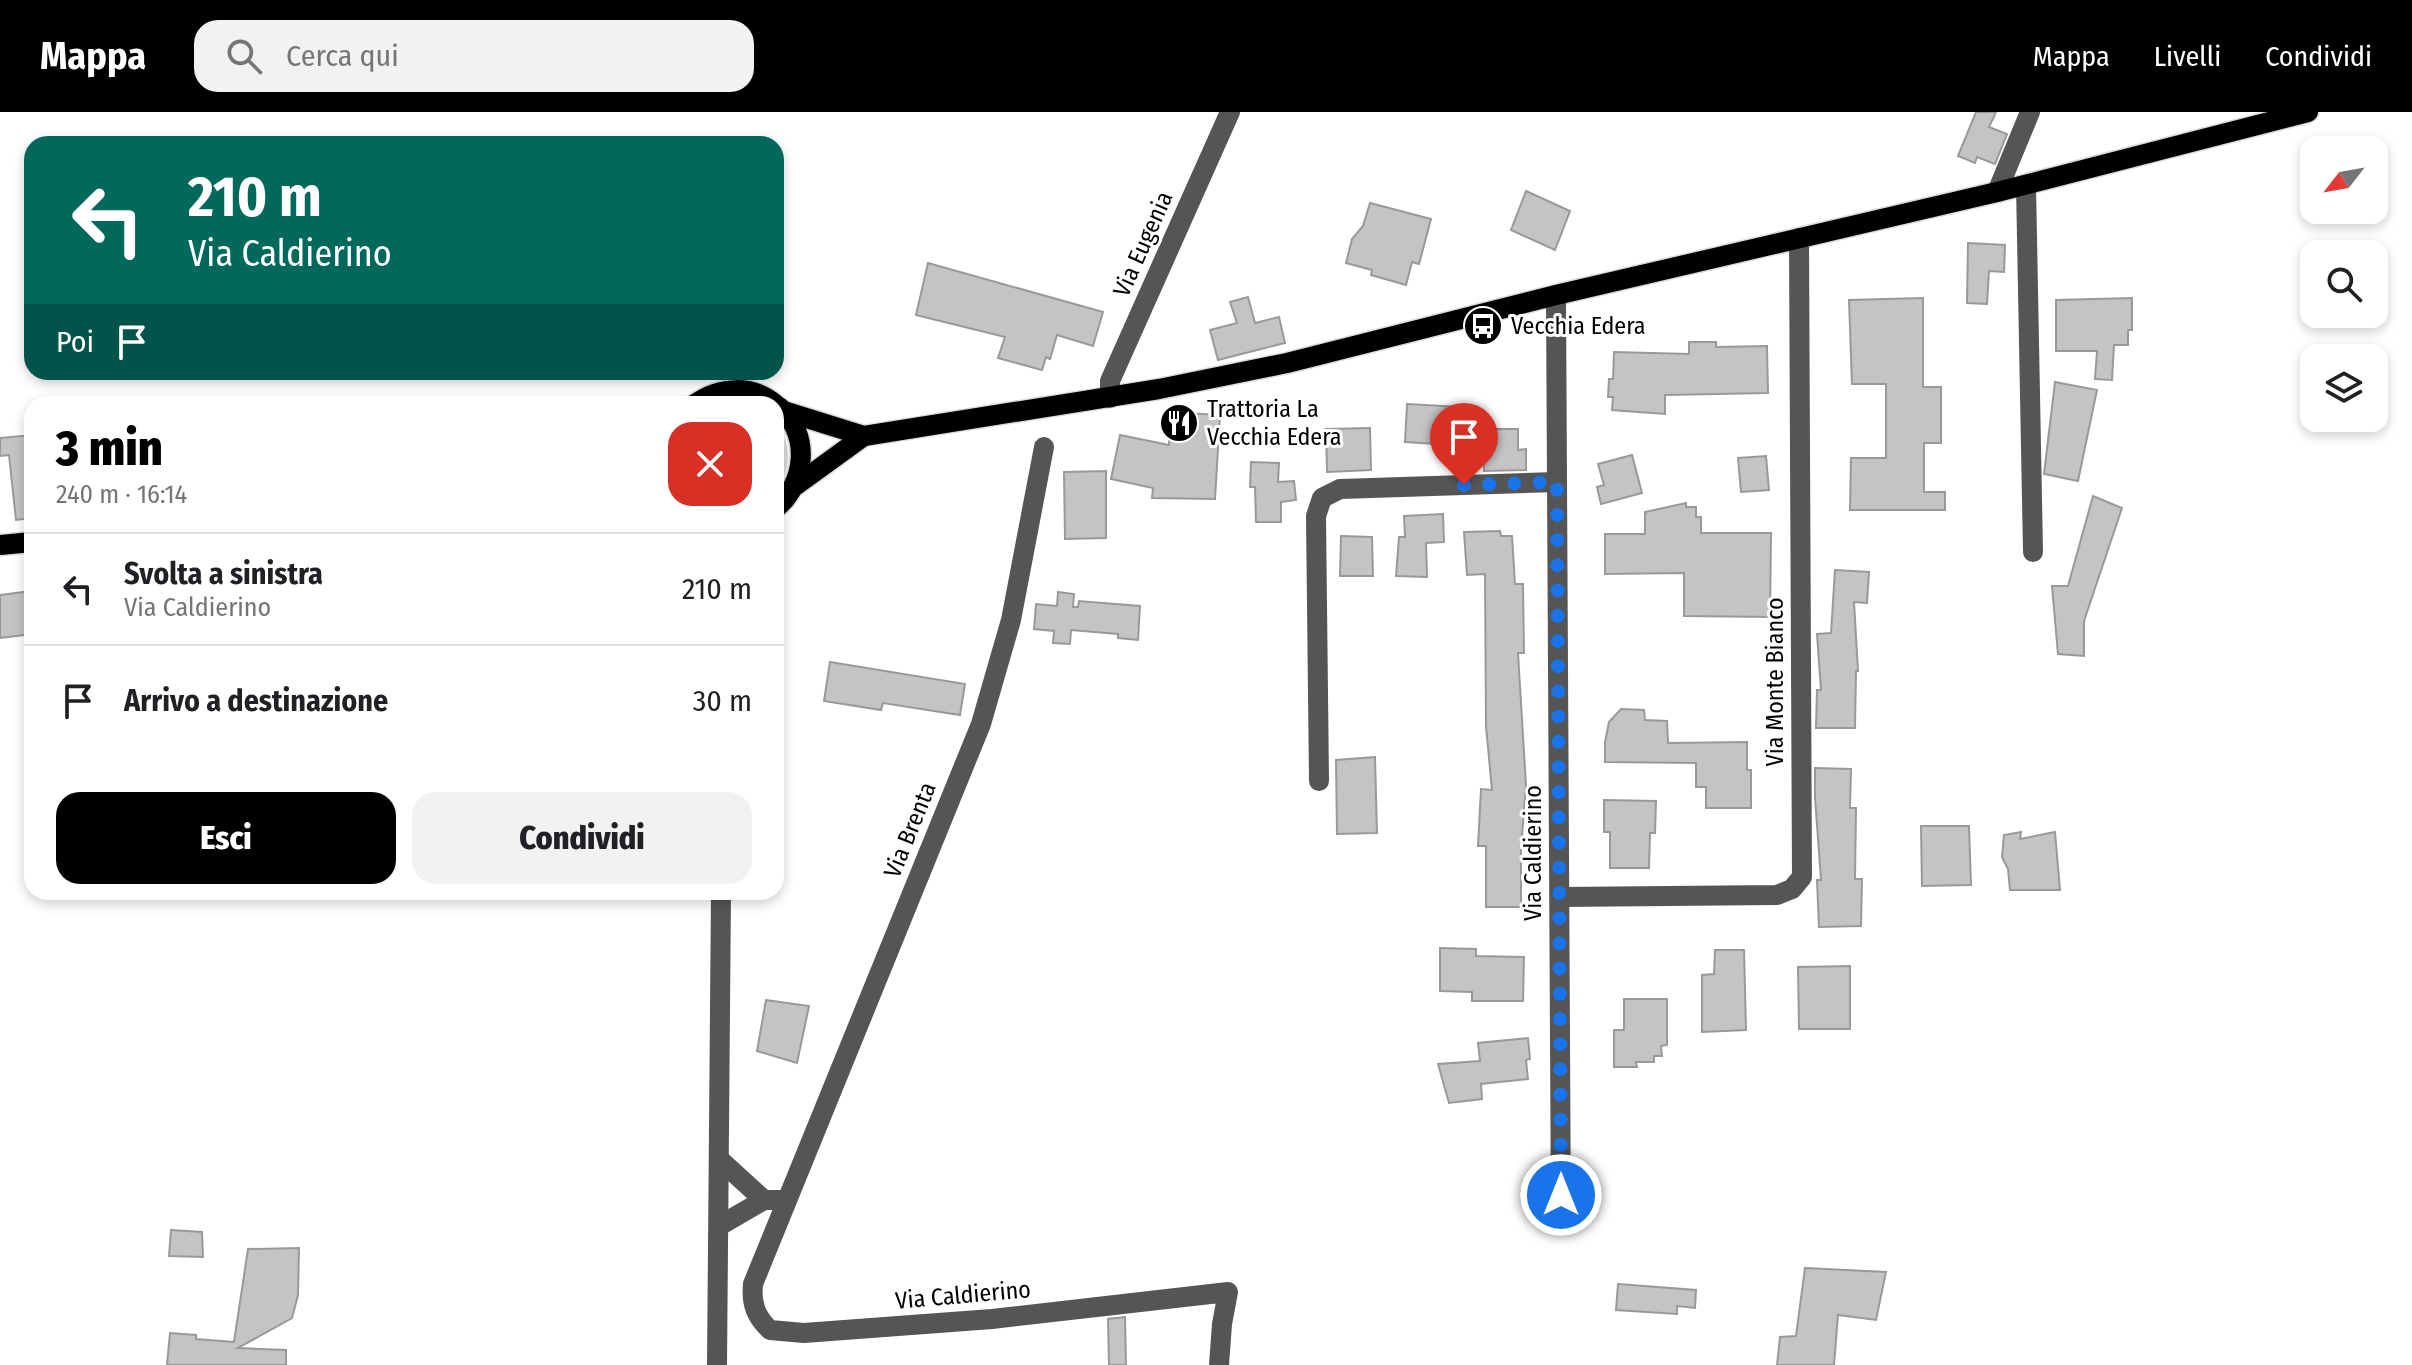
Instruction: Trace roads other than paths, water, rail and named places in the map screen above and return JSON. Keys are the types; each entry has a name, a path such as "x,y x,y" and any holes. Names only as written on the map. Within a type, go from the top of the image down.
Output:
{"main road":[{"path":"784,409 864,436 1110,398 1287,363 1556,295 2026,185 2308,112"},
{"path":"706,396 727,390 748,391 762,396"},
{"path":"784,414 795,428 801,447 801,467 784,501"},
{"path":"784,502 864,436"},
{"path":"0,545 24,543"}],"street":[{"name":"Via Eugenia","path":"1110,398 1110,381 1230,112"},
{"path":"1997,192 2030,112"},
{"path":"2026,185 2033,552"},
{"name":"Via Monte Bianco","path":"1560,897 1777,895 1792,889 1802,877 1799,238"},
{"name":"Via Caldierino","path":"1556,295 1561,1225"},
{"name":"Via Brenta","path":"775,1200 981,724 1011,620 1044,447"},
{"path":"1319,781 1316,516 1322,498 1340,489 1557,482"},
{"path":"717,1365 721,900"},
{"path":"719,1226 775,1200 720,1160"},
{"name":"Via Caldierino","path":"775,1200 751,1298 755,1311 770,1330 804,1333 992,1319 1228,1292 1219,1365"}],"place":[{"name":"Vecchia Edera","path":"1483,326"},
{"name":"Trattoria La Vecchia Edera","path":"1179,423"}]}
